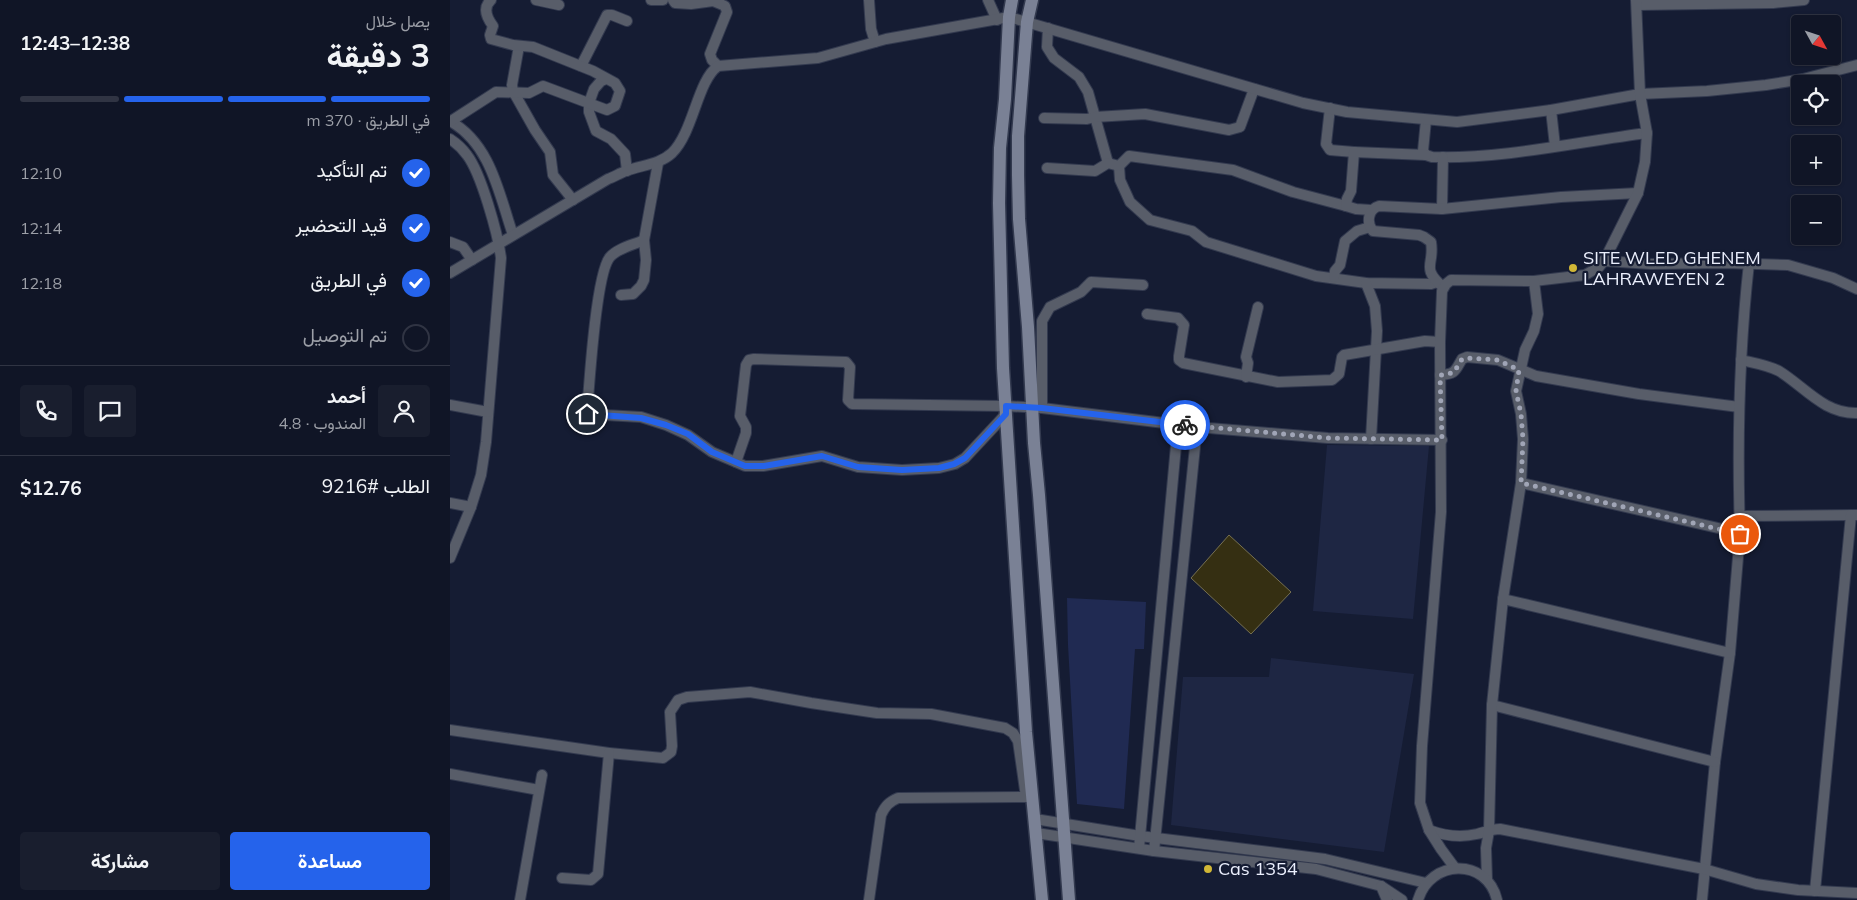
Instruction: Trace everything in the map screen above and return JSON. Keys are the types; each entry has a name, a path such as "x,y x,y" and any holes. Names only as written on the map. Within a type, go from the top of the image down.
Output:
{"street":[{"path":"491,0 486,11 493,26 490,35 491,39 496,42 533,47 582,66 615,82 620,91 615,106 607,110 543,86 529,93 513,91 496,92 451,121 464,130 483,152 513,235"},
{"path":"536,0 558,5"},
{"path":"651,0 663,0"},
{"path":"673,0 675,3 691,4 713,0 725,6 727,12 710,54 712,60 718,66"},
{"path":"869,0 871,29 875,42"},
{"path":"988,0 1003,19"},
{"path":"1012,0 1003,19 1005,99 1000,148 999,203 1006,410 1030,797"},
{"path":"1032,0 1027,22 1018,136 1019,219 1037,408 1069,900"},
{"path":"1638,192 1561,197 1442,209 1379,206 1371,210 1356,209 1293,192 1233,170 1129,156 1119,166 1120,180 1130,202 1150,220 1192,231 1206,242 1316,276 1334,277 1366,283 1440,285 1452,280 1534,282 1585,275 1599,267 1604,261 1638,192 1645,162 1647,133 1640,94 1637,2 1773,3 1804,0"},
{"path":"582,66 607,15 627,21"},
{"path":"450,273 608,179 658,162 671,154 681,142 691,122 710,72 718,66 818,58 875,42 1003,19 1027,22 1303,103 1347,112 1457,122 1551,110 1640,94 1707,91 1766,85 1803,79 1857,65"},
{"path":"1048,28 1047,47 1054,58 1079,77 1088,92 1108,162"},
{"path":"519,46 512,85 513,91 550,152 553,175 573,200"},
{"path":"606,79 601,81 594,89 589,103 589,112 596,131 611,139 624,154 627,171"},
{"path":"1044,118 1087,119 1145,114 1230,130 1240,127 1254,89"},
{"path":"1330,108 1327,148 1330,150 1354,152 1443,157 1488,156 1647,133"},
{"path":"1551,110 1556,146"},
{"path":"1426,120 1424,151 1426,155"},
{"path":"450,139 467,154 474,166 499,244 500,271 486,442 481,475 471,508 450,558"},
{"path":"1346,206 1351,191 1354,152"},
{"path":"1442,209 1443,157"},
{"path":"621,295 633,294 644,280 646,260 644,240 658,162"},
{"path":"1108,162 1119,166"},
{"path":"1047,168 1095,171 1108,162"},
{"path":"1370,228 1371,210"},
{"path":"1334,277 1335,271 1340,265 1344,241 1358,231 1370,228 1373,231 1379,232 1419,235 1428,239 1432,245 1429,270 1440,285 1442,512 1420,776 1420,803 1429,830 1440,849 1455,868"},
{"path":"644,240 616,252 610,256 604,266 595,326 587,414 641,418 666,425 688,434 712,452 745,466 764,466 822,456 858,467 902,470 939,468 954,464 965,458 1006,410"},
{"path":"450,242 462,248 472,260"},
{"path":"1604,261 1651,264 1749,263 1788,265 1833,278 1857,289"},
{"path":"1702,900 1715,762 1730,653 1740,534 1739,407 1743,317 1749,263"},
{"path":"1037,408 1041,327 1046,312 1054,304 1081,292 1088,284 1094,281 1143,285"},
{"path":"1487,880 1486,848 1489,831 1492,705 1503,599 1521,483 1523,439 1521,414 1516,391 1519,370 1525,350 1534,331 1538,314 1534,282"},
{"path":"1366,283 1375,306 1377,331 1371,439"},
{"path":"1246,376 1248,363 1246,358 1258,307"},
{"path":"1147,314 1178,318 1182,321 1184,325 1179,360 1183,363 1278,382 1332,380 1339,374 1344,355 1425,341 1440,342"},
{"path":"736,462 746,432 746,427 740,416 746,365 749,360 754,359 846,362 850,367 848,400 850,404 1006,410 1037,408 1197,427 1328,438 1442,440"},
{"path":"1440,375 1450,374 1456,370 1462,359 1498,360 1536,376 1597,388 1739,407"},
{"path":"1741,360 1768,366 1831,409 1844,413 1857,413"},
{"path":"450,404 488,412"},
{"path":"1139,848 1178,424"},
{"path":"1154,851 1197,427"},
{"path":"1521,483 1740,534"},
{"path":"450,503 471,508"},
{"path":"1739,516 1854,515 1815,891"},
{"path":"450,528 462,531"},
{"path":"1503,599 1730,653"},
{"path":"450,730 610,753 663,758 671,752 670,712 678,700 687,697 750,692 811,704 877,713 931,714 1005,728 1013,733 1018,741 1035,819 1042,900"},
{"path":"1492,705 1715,762"},
{"path":"562,878 592,880 598,874 610,753"},
{"path":"450,774 539,790"},
{"path":"520,900 542,775"},
{"path":"869,900 881,815 890,802 898,798 1030,797"},
{"path":"1035,819 1140,836 1325,859 1426,883"},
{"path":"1429,830 1458,836 1474,835 1500,829 1704,869 1756,884 1815,891 1857,892"},
{"path":"1036,833 1154,851 1316,869 1381,886 1402,900"},
{"path":"1418,900 1426,883 1439,872 1455,868 1472,871 1487,880 1495,892 1497,900"},
{"path":"1381,886 1388,900"}],"shaded area":[{"path":"1327,445 1429,446 1413,619 1313,611"},
{"path":"1067,598 1146,602 1144,649 1135,649 1124,809 1077,804"},
{"path":"1271,658 1414,674 1384,852 1171,825 1183,677 1269,677"}],"building":[{"path":"1229,535 1291,592 1251,634 1191,578"}],"way so far":[{"path":"1185,425 1328,438 1442,440 1440,375 1450,374 1456,370 1462,359 1498,360 1519,370 1516,391 1521,414 1523,439 1521,483 1740,534"}],"place":[{"name":"SITE WLED GHENEM LAHRAWEYEN 2","path":"1573,268"},
{"name":"Cas 1354","path":"1208,869"}],"route":[{"path":"587,414 641,418 666,425 688,434 712,452 745,466 764,466 822,456 858,467 902,470 939,468 954,464 965,458 1006,414 1006,406 1042,408 1185,425"}]}
